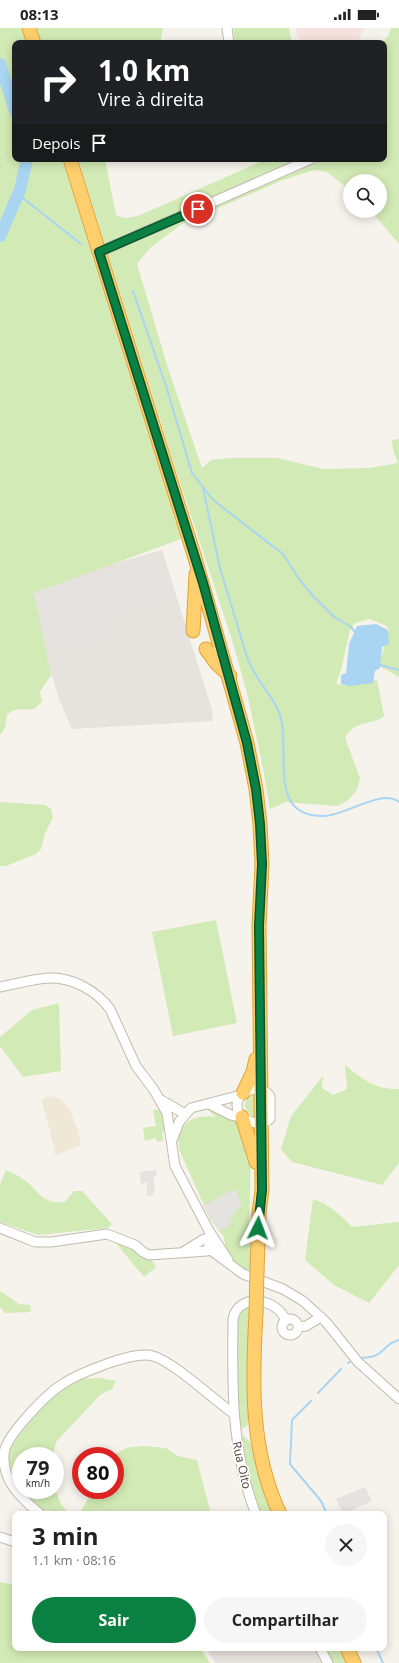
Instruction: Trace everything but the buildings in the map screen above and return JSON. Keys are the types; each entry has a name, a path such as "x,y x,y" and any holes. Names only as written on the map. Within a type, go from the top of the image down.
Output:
{"highway":[{"path":"29,28 33,40"},
{"path":"71,162 195,558 230,676 247,743 260,824 261,1042 253,1072 242,1094"},
{"path":"193,632 196,586 195,558"},
{"path":"206,649 217,664 230,676"},
{"path":"261,1042 266,1054 265,1121 262,1190 259,1213 253,1373 256,1436 263,1468 279,1511"},
{"path":"242,1117 253,1148 262,1190"},
{"path":"348,1651 354,1663"}],"street":[{"path":"227,28 229,40"},
{"path":"99,252 304,162"},
{"path":"0,988 49,978 83,986 92,992 110,1009 136,1066 154,1090 165,1103 185,1114"},
{"path":"171,1143 176,1127 191,1108 209,1104 254,1089 265,1093"},
{"path":"154,1090 167,1113 175,1166 196,1207 210,1241 229,1263 243,1274 294,1295 321,1317 358,1362 399,1399"},
{"path":"242,1094 237,1104 239,1114 242,1117"},
{"path":"209,1104 231,1115 242,1117 252,1122 265,1121"},
{"path":"2,1229 35,1242 51,1242 107,1234 135,1245 150,1255 206,1251 210,1241"},
{"name":"Rua Oito","path":"255,1511 241,1467 234,1414 234,1313 242,1304 257,1301 264,1302 279,1311 286,1321"},
{"path":"298,1327 306,1326 321,1317"},
{"path":"292,1320 298,1327 294,1334 287,1334 283,1327 286,1321 292,1320"},
{"path":"37,1511 11,1484 4,1467 5,1448 29,1415 52,1391 67,1381 90,1370 125,1358 153,1356 175,1369 234,1414"},
{"path":"0,1538 12,1541"},
{"path":"322,1651 328,1663"}],"shaded area":[{"path":"296,28 364,28 358,40 302,40 297,37"},
{"path":"162,550 212,710 213,721 72,729 59,699 25,589"},
{"path":"158,558 168,599 111,615 112,624 106,626 108,637 50,651 33,592"},
{"path":"53,1096 61,1099 71,1112 81,1145 56,1155 42,1101 44,1098"},
{"path":"156,1170 157,1176 153,1177 155,1189 153,1195 147,1196 147,1183 144,1182 144,1184 141,1185 140,1172"},
{"path":"235,1189 242,1205 234,1213 229,1226 218,1230 203,1206"},
{"path":"365,1487 372,1501 350,1511 342,1511 336,1499"},
{"path":"208,1651 318,1651 324,1663 215,1663"}],"green space":[{"path":"0,28 22,28 25,40 12,40 12,162 63,162 181,539 34,593 51,675 40,692 42,701 39,705 30,710 20,709 7,714 5,728 0,735"},
{"path":"37,28 163,28 161,40 41,40"},
{"path":"233,28 289,28 291,40 235,40"},
{"path":"391,28 399,28 399,244 377,218 387,218 387,174 343,174 343,185 327,172 314,170 283,180 182,224 151,247 137,264 168,368 202,468 211,460 229,458 278,458 323,469 369,468 398,463 393,450 392,440 399,439 399,677 381,667 380,661 389,631 387,626 369,619 355,623 350,630 341,670 336,684 345,685 377,680 384,716 375,721 359,725 354,728 345,738 360,778 357,790 347,801 337,806 286,802 270,809 247,693 232,640 175,467 79,162 106,162 116,215 125,218 138,216 260,162 387,162 387,40 384,40 388,36"},
{"path":"0,802 45,805 51,809 53,817 45,834 41,849 36,854 6,866 0,866"},
{"path":"216,920 237,1023 173,1036 152,932"},
{"path":"59,1003 61,1071 23,1077 0,1046 0,1037 32,1010"},
{"path":"345,1065 357,1075 376,1086 399,1089 399,1163 382,1185 292,1162 281,1149 291,1116 323,1076 322,1088 333,1095 347,1089"},
{"path":"255,1094 255,1117 252,1117 244,1106 248,1098"},
{"path":"161,1109 166,1130 162,1132 163,1141 157,1142 156,1138 145,1141 143,1128 156,1126 153,1110"},
{"path":"212,1109 234,1120 238,1124 251,1158 249,1228 253,1277 238,1267 226,1253 224,1237 210,1219 179,1149 178,1140 180,1133 187,1122 200,1117 216,1117 208,1110"},
{"path":"6,1170 17,1175 41,1196 50,1201 65,1202 74,1191 82,1191 112,1224 108,1228 38,1235 0,1222 0,1185"},
{"path":"313,1199 330,1207 352,1227 399,1222 399,1265 369,1303 334,1285 305,1260"},
{"path":"115,1242 151,1259 156,1267 144,1277"},
{"path":"0,1291 19,1304 30,1305 31,1312 5,1313 0,1307"},
{"path":"251,1304 251,1314 249,1316 248,1422 247,1426 242,1429 239,1428 239,1410 236,1385 238,1309"},
{"path":"99,1378 116,1381 112,1389 100,1395 56,1442 55,1447 12,1447 12,1470 7,1454 19,1436 37,1413 57,1393 77,1380"},
{"path":"239,1435 244,1436 250,1442 260,1473 276,1511 261,1511 250,1486"},
{"path":"143,1446 166,1448 178,1456 197,1460 210,1511 81,1511 88,1499 124,1499 124,1449"},
{"path":"29,1499 59,1499 67,1511 40,1511"},
{"path":"0,1582 12,1584 12,1651 202,1651 210,1663 0,1663"},
{"path":"323,1651 341,1651 347,1663 329,1663"}],"water":[{"path":"376,624 388,630 389,644 382,647 380,668 375,671 373,683 350,686 341,684 341,675 346,673 349,644 357,626"}],"waterway":[{"path":"0,64 12,102"},
{"path":"0,236 20,190 26,162"},
{"path":"18,194 81,244"},
{"path":"133,291 166,386 192,473 213,500 283,554 299,579 314,597 334,617 350,626 355,632"},
{"path":"203,488 220,568 247,657 258,679 278,710 282,724 284,776 287,792 293,805 305,813 324,816 333,815 373,800 383,798 392,799 399,802"},
{"path":"379,665 399,670"},
{"path":"359,1358 379,1354 393,1342 399,1340"},
{"path":"348,1363 353,1360"},
{"path":"318,1393 341,1369"},
{"path":"311,1401 292,1420 290,1464 321,1501 326,1511"},
{"path":"377,1651 383,1663"}],"route":[{"path":"198,209 99,252 203,583 230,676 247,743 256,789 262,864 259,926 262,1190 258,1228"}]}
